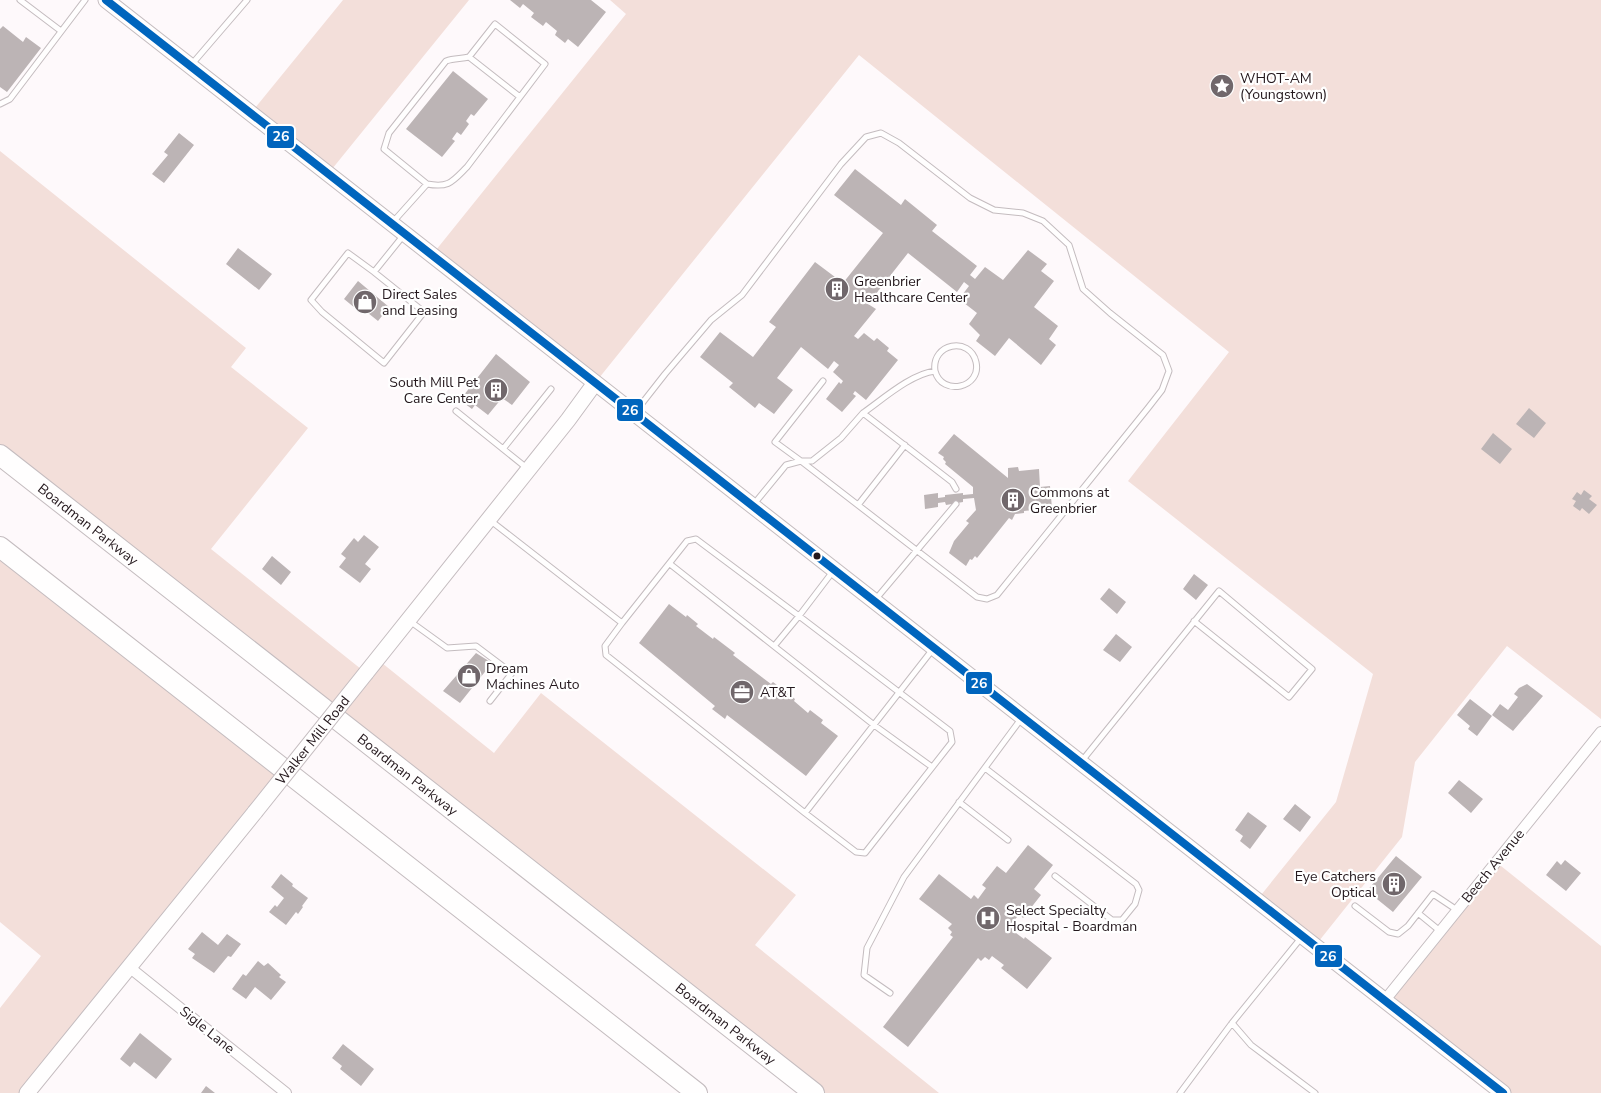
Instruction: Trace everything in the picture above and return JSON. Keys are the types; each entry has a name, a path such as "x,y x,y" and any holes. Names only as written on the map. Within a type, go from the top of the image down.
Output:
{"highway":[{"name":"Boardman Parkway","path":"0,456 814,1093"},
{"path":"0,547 697,1093"}],"main road":[{"path":"106,0 1503,1093"},
{"name":"Walker Mill Road","path":"27,1093 255,812 529,469 595,383"}],"street":[{"name":"Beech Avenue","path":"1385,1000 1601,732"},
{"name":"Sigle Lane","path":"129,967 286,1093"}],"lane":[{"path":"20,0 61,32"},
{"path":"0,104 10,99 85,0"},
{"path":"191,66 247,0"},
{"path":"495,24 545,64 520,97 467,167 452,182 440,186 427,184 384,149 390,133 446,61 469,56 495,24"},
{"path":"469,56 520,97"},
{"path":"634,413 664,374 711,320 742,295 842,164 866,138 881,133 899,143 970,198 994,210 1023,213 1043,221 1068,245 1082,289 1163,354 1169,371 1162,390 997,595 987,599 977,597 775,442 823,382"},
{"path":"392,223 427,184"},
{"path":"374,272 405,234"},
{"path":"348,253 374,272 424,312 384,363 322,312 311,300 348,253"},
{"path":"958,345 967,349 973,355 976,363 976,372 972,380 956,388 940,382 935,371 936,357 942,350 950,346 958,345"},
{"path":"753,506 786,465 801,461 812,461 841,438 863,413 916,377 935,371"},
{"path":"503,449 551,389"},
{"path":"456,411 529,469"},
{"path":"863,413 952,482 956,489"},
{"path":"858,505 905,445"},
{"path":"874,601 956,504"},
{"path":"489,519 622,623"},
{"path":"696,539 950,731 952,742 865,853 856,852 606,655 605,646 622,623 687,541 696,539"},
{"path":"670,564 874,725 932,767"},
{"path":"775,645 834,570"},
{"path":"1080,762 1218,591 1312,669 1289,697 1194,621"},
{"path":"408,620 447,648 476,646 512,673 490,702"},
{"path":"805,813 934,647"},
{"path":"890,993 864,975 867,948 904,877 1023,717"},
{"path":"985,768 1136,884 1139,890 1135,904 1122,920 1112,920 1055,876"},
{"path":"959,802 1008,840"},
{"path":"1355,906 1389,932 1398,934 1408,926 1433,894 1457,910"},
{"path":"1418,913 1440,931"},
{"path":"1180,1093 1232,1023 1302,936"},
{"path":"1232,1023 1251,1044 1314,1093"}],"shaded area":[{"path":"343,0 469,0 328,174 251,113"},
{"path":"610,0 1601,0 1601,719 1507,646 1415,762 1402,837 1315,946 1257,900 1336,802 1373,674 1128,481 1229,352 859,55 595,383 432,255 626,14"},
{"path":"0,151 246,348 231,367 308,428 211,549 366,673 377,659 494,753 541,693 796,895 755,945 939,1093 814,1093 0,455"},
{"path":"0,547 287,772 27,1093 0,1093 0,1008 41,956 0,922"},
{"path":"1496,862 1601,946 1601,1093 1503,1093 1385,1000"}],"building":[{"path":"510,0 591,0 606,12 578,47 568,39 565,43 555,35 557,31 546,22 543,26 531,17 534,13 523,4 520,8"},
{"path":"3,26 23,42 26,37 41,48 7,92 0,87 0,29"},
{"path":"453,71 488,99 474,116 471,114 466,121 469,124 461,135 457,132 452,139 455,141 442,157 406,129"},
{"path":"179,133 194,145 164,183 152,174 168,155 164,152"},
{"name":"Greenbrier Healthcare Center","path":"855,169 901,205 905,199 937,225 932,231 977,266 970,275 975,279 985,267 1003,280 1028,250 1047,264 1041,271 1054,281 1034,307 1058,326 1049,339 1056,345 1041,365 1009,338 995,356 976,341 980,335 969,324 977,313 959,299 969,286 964,282 957,292 908,253 868,304 876,309 854,336 858,339 864,333 874,341 877,338 889,348 887,351 898,360 866,400 855,391 853,394 856,396 842,412 826,399 839,382 841,384 843,381 833,372 839,365 834,361 828,369 801,347 777,378 793,390 774,414 759,403 755,408 729,387 733,383 700,357 720,332 753,357 776,327 769,322 815,262 843,283 883,233 834,195"},
{"path":"238,248 272,274 259,290 226,264"},
{"name":"Direct Sales and Leasing","path":"358,281 389,307 378,321 358,305 355,308 344,299"},
{"name":"South Mill Pet Care Center","path":"496,354 530,382 512,405 502,398 488,415 475,405 472,409 460,400"},
{"path":"1529,408 1546,423 1534,438 1516,424"},
{"path":"1493,433 1512,449 1500,464 1481,449"},
{"name":"Commons at Greenbrier","path":"954,434 1008,478 1008,468 1018,467 1019,471 1039,469 1040,487 1050,486 1052,508 1024,511 1024,513 1015,514 1012,520 1009,518 977,558 975,556 972,560 970,559 966,566 949,553 954,541 969,523 966,521 976,510 974,498 963,499 963,502 946,505 945,502 938,503 938,507 925,509 924,495 938,493 938,498 945,497 945,495 973,494 973,487 945,464 944,457 938,453"},
{"path":"1584,490 1592,496 1589,499 1597,505 1589,514 1582,508 1580,511 1573,506 1576,501 1572,499 1577,492 1581,495"},
{"path":"364,535 379,547 365,564 371,569 360,583 339,567 346,558 341,554 354,538 358,542"},
{"path":"272,556 291,572 281,585 262,569"},
{"path":"1194,574 1208,585 1196,600 1183,589"},
{"path":"1109,588 1126,602 1117,614 1100,599"},
{"name":"AT&T","path":"669,604 686,617 687,615 698,624 696,626 735,653 733,655 771,684 773,682 795,699 794,701 808,713 810,710 823,720 821,723 838,736 806,776 727,715 725,719 712,709 715,706 639,643"},
{"path":"1116,634 1132,647 1120,662 1103,650"},
{"name":"Dream Machines Auto","path":"476,653 492,663 460,703 443,691"},
{"path":"1527,684 1543,696 1513,731 1492,715 1500,704 1508,710 1518,697 1514,694 1519,688"},
{"path":"1470,699 1492,716 1477,736 1468,729 1470,726 1457,715"},
{"path":"1459,780 1483,799 1471,813 1448,793"},
{"path":"1295,804 1311,817 1300,832 1283,819"},
{"path":"1248,812 1267,826 1250,849 1240,841 1243,836 1235,830"},
{"path":"1028,845 1053,865 1034,889 1041,895 1023,918 1019,914 1012,924 1015,926 1012,930 1024,939 1025,937 1052,958 1027,989 1001,968 1004,965 992,956 989,960 985,957 981,961 978,958 908,1047 883,1027 953,937 950,935 952,932 948,928 952,924 919,899 939,874 971,899 974,895 978,899 986,888 982,885 997,866 1006,873"},
{"name":"Eye Catchers Optical","path":"1396,856 1422,877 1393,912 1367,891"},
{"path":"1565,860 1581,873 1566,891 1546,875 1557,861 1561,865"},
{"path":"281,874 293,884 292,886 308,898 298,914 296,912 286,925 269,912 275,905 277,907 284,898 271,887"},
{"path":"202,932 218,945 227,934 241,944 231,957 228,956 214,973 192,958 195,954 188,949"},
{"path":"258,961 264,966 268,963 281,975 279,977 286,982 271,1000 255,987 246,999 232,989 243,974 246,976"},
{"path":"140,1033 172,1059 156,1079 134,1062 130,1067 120,1059"},
{"path":"343,1044 374,1069 361,1086 340,1069 342,1066 332,1058"},
{"path":"206,1086 215,1093 201,1093"}],"transit line":[{"name":"26","path":"106,0 1503,1093"}],"place":[{"name":"WHOT-AM (Youngstown)","path":"1222,86"},
{"name":"Greenbrier Healthcare Center","path":"837,289"},
{"name":"Direct Sales and Leasing","path":"365,302"},
{"name":"South Mill Pet Care Center","path":"496,390"},
{"name":"Commons at Greenbrier","path":"1013,500"},
{"name":"Dream Machines Auto","path":"469,676"},
{"name":"AT&T","path":"742,692"},
{"name":"Eye Catchers Optical","path":"1394,884"},
{"name":"Select Specialty Hospital - Boardman","path":"988,918"}]}
